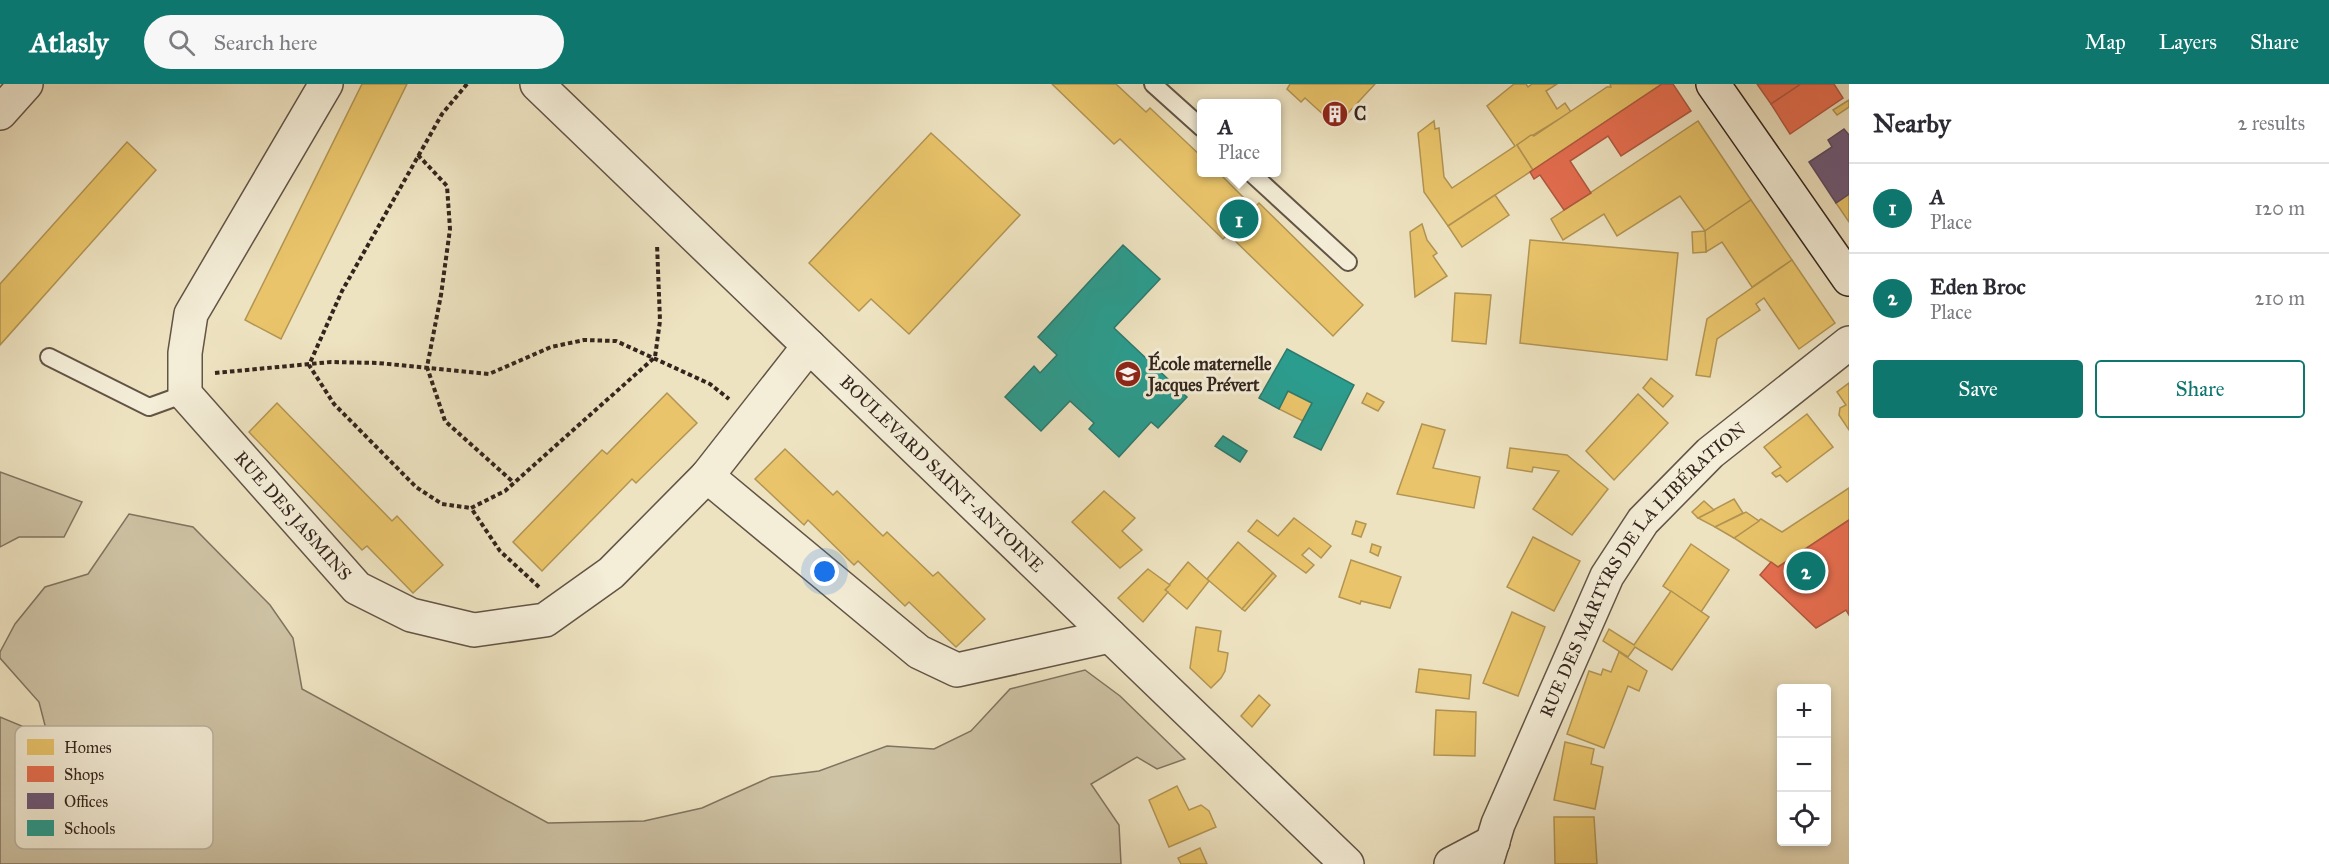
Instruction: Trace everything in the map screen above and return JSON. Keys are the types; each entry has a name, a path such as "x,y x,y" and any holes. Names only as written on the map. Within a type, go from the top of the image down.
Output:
{"street":[{"path":"0,113 26,84"},
{"path":"185,394 184,353 191,314 326,84"},
{"name":"BOULEVARD SAINT-ANTOINE","path":"537,84 1347,864"},
{"path":"1714,85 1849,279"},
{"name":"RUE DES MARTYRS DE LA LIBÉRATION","path":"1451,864 1489,853 1498,824 1607,576 1643,521 1710,453 1849,343"},
{"name":"RUE DES JASMINS","path":"185,394 357,588 411,615 474,630 544,620 611,573 707,476 809,346"},
{"path":"707,476 919,652 957,670 1110,636"}],"lane":[{"path":"1153,84 1197,124"},
{"path":"1255,177 1348,262"},
{"path":"49,357 149,407 185,394"}],"path":[{"path":"309,365 342,291 418,155 442,114 467,84"},
{"path":"418,155 447,186 450,229 441,295 427,367 445,421 514,483"},
{"path":"309,365 334,404 416,487 442,504 471,508 505,491 655,357 660,321 659,254 648,190"},
{"path":"185,394 216,372 331,362 427,367 489,374 551,347 584,340 616,341 710,384 753,418"},
{"path":"471,508 500,550 562,608"}],"shaded area":[{"path":"0,472 82,502 64,537 19,537 0,547"},
{"path":"129,514 193,527 270,605 293,638 302,689 548,823 644,821 702,808 771,777 819,771 887,746 934,749 971,731 1010,689 1085,670 1120,696 1185,759 1157,769 1137,757 1091,784 1119,825 1121,864 0,864 0,717 22,726 15,726 15,849 213,849 213,726 45,726 39,702 0,658 0,652 15,624 45,587 88,574"}],"building: Homes":[{"path":"362,84 407,84 281,339 245,320"},
{"path":"1052,84 1116,84 1146,112 1150,108 1197,152 1197,177 1223,177 1254,208 1259,203 1363,305 1333,336 1228,234 1223,239 1120,139 1114,144"},
{"name":"C","path":"1290,84 1375,84 1336,126 1305,98 1301,102 1287,89"},
{"path":"1514,84 1526,84 1528,87 1532,84 1557,84 1546,91 1557,109 1565,103 1571,112 1517,145 1533,170 1448,226 1424,192 1418,133 1434,121 1435,129 1439,128 1444,177 1452,188 1515,146 1487,106"},
{"path":"1610,84 1662,84 1533,170 1517,145 1607,87 1611,87"},
{"path":"1849,100 1849,107 1837,115 1833,110"},
{"path":"1698,121 1751,200 1705,231 1680,196 1617,236 1604,214 1563,240 1551,219"},
{"path":"931,133 1020,215 909,334 871,299 859,311 809,263"},
{"path":"127,142 156,170 0,345 0,284"},
{"path":"1849,194 1849,222 1836,203"},
{"path":"1495,195 1509,215 1462,247 1448,226"},
{"path":"1751,200 1792,260 1752,287 1722,242 1706,252 1705,231"},
{"path":"1422,224 1427,240 1437,253 1433,256 1447,276 1415,297 1410,232"},
{"path":"1705,231 1706,252 1693,253 1692,232"},
{"path":"1530,240 1678,253 1667,360 1520,343"},
{"path":"1792,260 1835,323 1799,349 1764,298 1756,304 1760,310 1717,339 1710,377 1696,375 1707,319"},
{"path":"1455,293 1491,295 1486,344 1452,341"},
{"path":"1651,378 1673,396 1663,407 1643,388"},
{"path":"1849,383 1849,430 1839,415 1840,408 1846,405 1837,392"},
{"path":"1288,391 1312,403 1303,421 1279,409"},
{"path":"667,393 697,423 636,483 632,479 542,571 513,542 602,450 607,454"},
{"path":"1367,393 1384,402 1378,411 1362,403"},
{"path":"1638,394 1668,423 1614,480 1586,451"},
{"path":"277,403 392,521 397,516 443,565 413,593 367,546 362,550 249,432"},
{"path":"1807,414 1833,447 1787,482 1780,475 1776,477 1772,473 1781,467 1764,447"},
{"path":"1422,424 1445,430 1433,468 1480,477 1474,508 1397,494"},
{"path":"1510,448 1567,455 1608,489 1572,535 1533,509 1559,471 1533,467 1532,472 1507,468"},
{"path":"785,449 833,495 837,491 883,536 887,532 933,576 938,572 985,619 956,647 909,602 905,606 858,561 854,565 808,520 804,525 755,479"},
{"path":"1849,488 1849,520 1778,567 1734,538 1761,519 1782,532"},
{"path":"1104,491 1135,518 1122,531 1142,550 1120,568 1072,522"},
{"path":"1734,499 1743,513 1715,527 1698,518"},
{"path":"1704,501 1714,510 1698,518 1692,512"},
{"path":"1746,512 1759,521 1734,538 1715,527"},
{"path":"1294,518 1331,546 1321,558 1309,548 1302,555 1314,565 1306,573 1248,531 1257,520 1278,536"},
{"path":"1356,521 1366,524 1361,537 1352,534"},
{"path":"1533,537 1580,561 1554,611 1507,587"},
{"path":"1238,542 1273,573 1242,609 1207,579"},
{"path":"1372,544 1381,547 1378,556 1370,552"},
{"path":"1691,544 1729,570 1701,612 1663,586"},
{"path":"1351,560 1401,577 1390,608 1361,601 1360,604 1339,597"},
{"path":"1188,562 1209,581 1187,609 1165,590"},
{"path":"1148,569 1170,585 1165,590 1168,592 1143,622 1118,598"},
{"path":"1273,573 1276,576 1245,611 1242,609"},
{"path":"1671,591 1709,617 1672,670 1635,647 1628,657 1603,641 1609,629 1634,645"},
{"path":"1512,612 1545,627 1518,696 1483,683"},
{"path":"1196,627 1221,631 1218,651 1228,653 1225,671 1211,688 1190,668"},
{"path":"1619,652 1647,671 1639,691 1628,686 1604,748 1567,734 1589,671 1601,675 1603,669 1611,672"},
{"path":"1419,669 1471,675 1469,699 1416,692"},
{"path":"1259,695 1270,705 1252,727 1241,716"},
{"path":"1436,710 1476,712 1475,756 1434,755"},
{"path":"1565,742 1594,749 1591,764 1603,767 1595,809 1554,800"},
{"path":"1177,786 1189,810 1201,805 1209,811 1216,827 1169,847 1149,800"},
{"path":"1554,817 1594,817 1597,864 1555,864"},
{"path":"1200,848 1207,864 1181,864 1178,858"}],"building: Shops":[{"path":"1662,84 1673,84 1691,111 1621,156 1608,136 1570,161 1591,193 1564,210 1540,175 1534,179 1530,172"},
{"path":"1757,84 1801,84 1771,104"},
{"path":"1801,84 1834,84 1843,98 1790,134 1771,104"},
{"path":"1849,520 1849,615 1846,610 1816,628 1760,575 1771,562 1778,567"}],"building: Offices":[{"path":"1844,129 1849,135 1849,194 1836,203 1809,162 1832,147 1828,140"}],"building: Schools":[{"path":"1123,245 1160,279 1114,328 1187,397 1158,428 1151,422 1119,457 1089,429 1094,423 1070,401 1041,431 1005,397 1034,366 1040,373 1057,355 1038,337"},
{"path":"1287,349 1354,385 1321,450 1294,437 1312,403 1288,391 1279,409 1259,398"},
{"path":"1223,436 1247,451 1240,462 1215,446"}],"place":[{"name":"C","path":"1335,114"},
{"name":"A","path":"1239,219"},
{"name":"École maternelle Jacques Prévert","path":"1128,374"},
{"name":"Eden Broc","path":"1806,571"}]}
